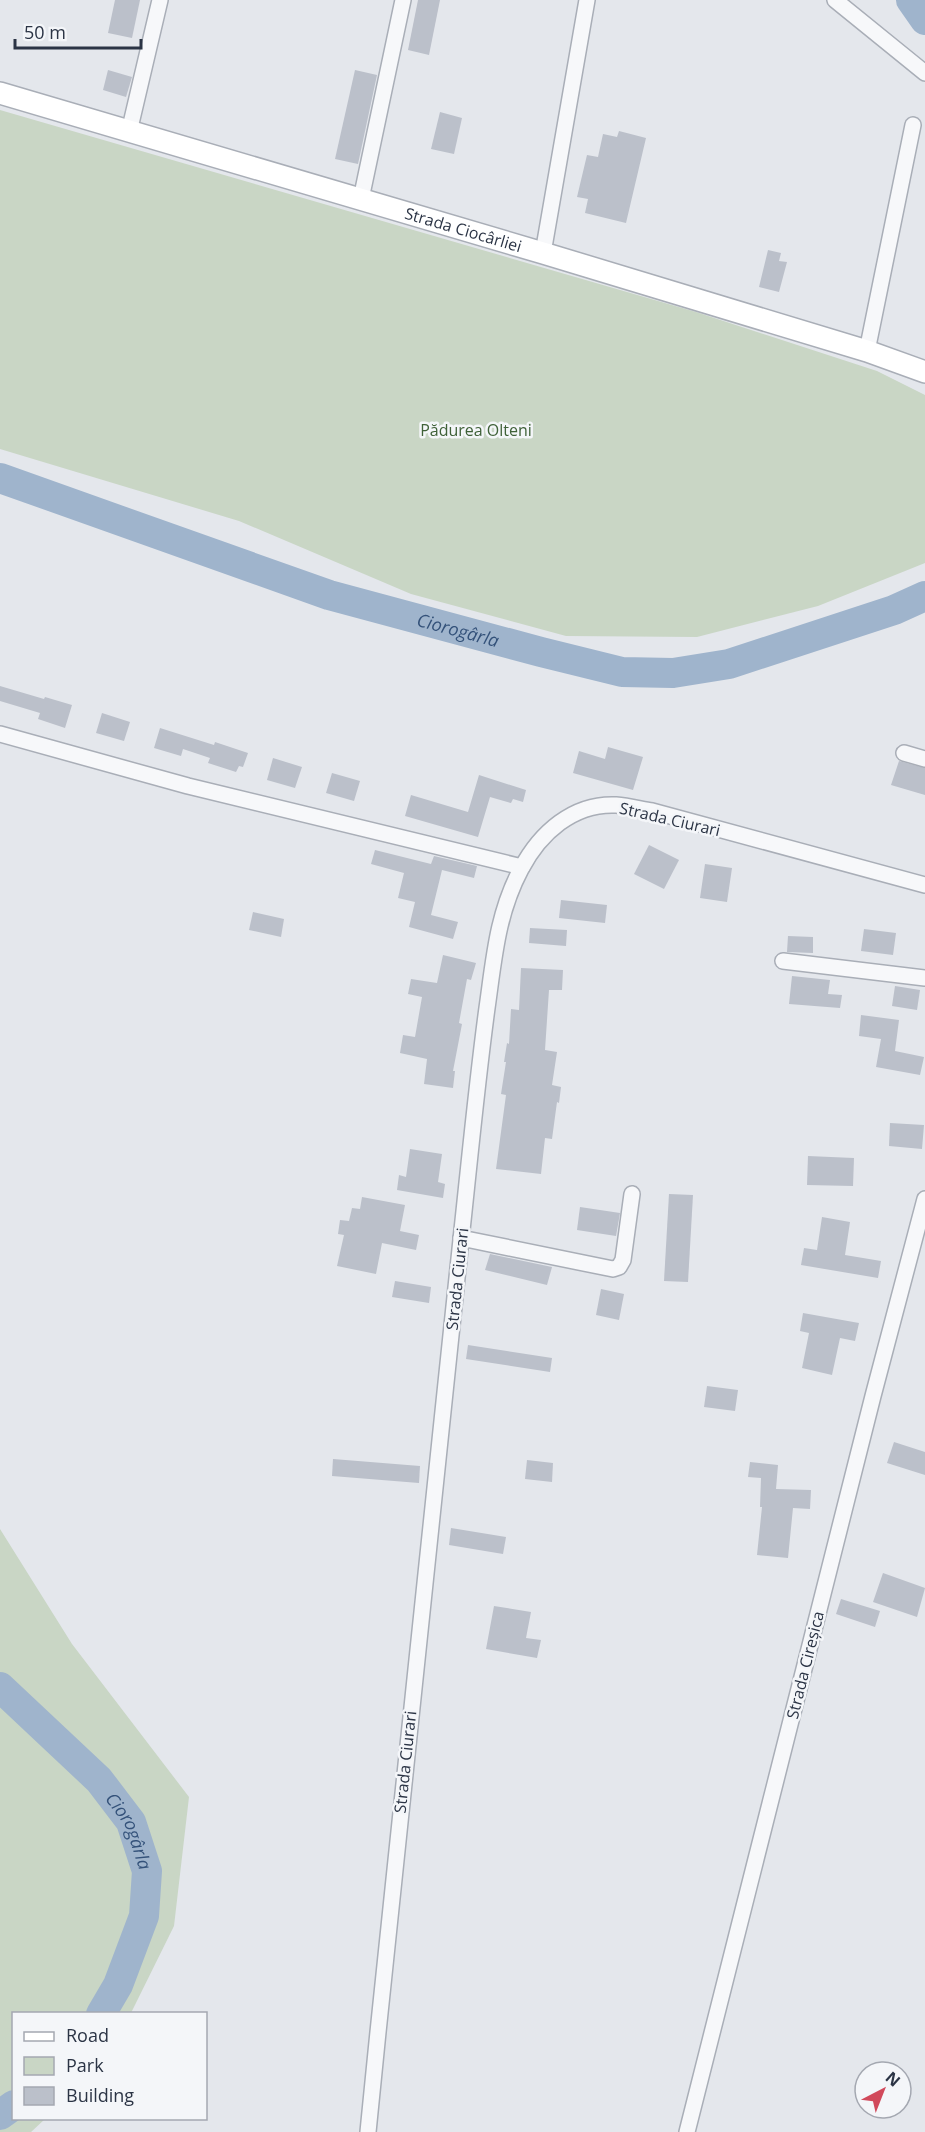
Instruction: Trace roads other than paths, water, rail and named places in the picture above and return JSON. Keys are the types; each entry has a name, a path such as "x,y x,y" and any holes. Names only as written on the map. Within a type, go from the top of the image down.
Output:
{"street":[{"path":"129,132 159,0"},
{"path":"360,199 403,0"},
{"path":"543,253 587,0"},
{"path":"836,0 925,72"},
{"name":"Strada Ciocârliei","path":"0,93 543,253 867,351 925,372"},
{"path":"867,351 913,125"},
{"path":"0,734 188,786 522,867"},
{"path":"904,753 925,759"},
{"name":"Strada Ciurari","path":"368,2132 415,1660 483,1039 499,924 510,891 536,845 555,825 590,807 617,805 652,812 925,885"},
{"path":"783,961 925,978"},
{"path":"461,1238 614,1269 619,1267 623,1260 632,1194"},
{"name":"Strada Cireșica","path":"687,2132 925,1199"}],"waterway":[{"name":"Ciorogârla","path":"911,0 925,20"},
{"name":"Ciorogârla","path":"0,478 329,595 622,672 673,673 729,664 894,610 925,596"},
{"name":"Ciorogârla","path":"0,1687 99,1780 131,1822 147,1871 144,1916 118,1985 102,2012"},
{"name":"Ciorogârla","path":"0,2115 12,2106"}],"park label":[{"name":"Pădurea Olteni","path":"476,430"}]}
